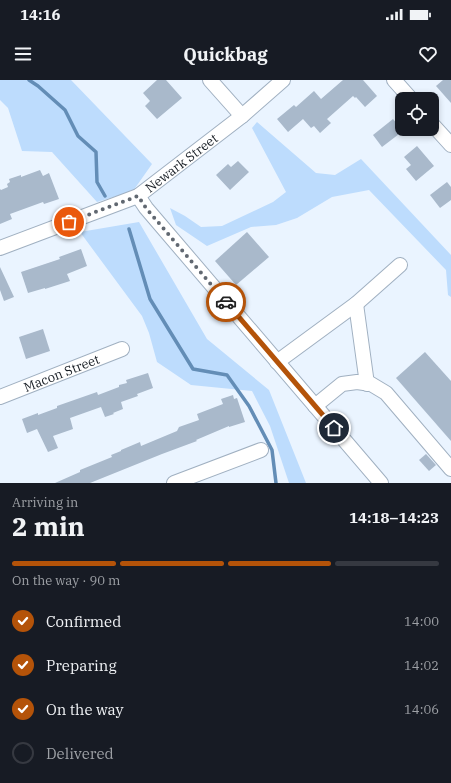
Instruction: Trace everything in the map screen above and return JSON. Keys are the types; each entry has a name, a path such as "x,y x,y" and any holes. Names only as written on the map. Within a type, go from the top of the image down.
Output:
{"street":[{"path":"210,80 242,116"},
{"name":"Newark Street","path":"0,248 138,196 242,116 282,80"},
{"path":"394,80 405,92"},
{"path":"439,132 451,145"},
{"path":"138,196 146,208 381,483"},
{"path":"277,362 356,304 400,265"},
{"path":"356,304 367,384"},
{"name":"Macon Street","path":"0,397 122,349"},
{"path":"315,406 342,384 357,382 371,384 386,393 451,469"},
{"path":"174,483 261,450"}],"shaded area":[{"path":"0,80 71,80 152,164 133,191 97,202 52,152 22,151 8,108 0,100"},
{"path":"257,122 316,173 335,175 361,159 451,255 451,297 448,295 446,270 369,190 332,197 297,218 276,225 251,227 207,246 176,225 170,208 201,227 222,226 273,202 286,192 252,128"},
{"path":"139,222 207,339 269,390 306,483 289,483 270,426 252,391 191,385 157,362 149,333 142,316 80,232"}],"building":[{"path":"157,80 166,80 182,98 157,119 145,106 150,101 143,93"},
{"path":"343,80 363,80 377,96 365,107 356,97 355,98 353,96 327,119 331,123 320,133 314,126 311,128 303,119 288,132 277,119 294,105 296,107 314,91 321,99"},
{"path":"443,80 451,80 451,103 436,86"},
{"path":"393,119 395,121 395,136 396,136 382,147 373,135"},
{"path":"417,146 434,166 416,181 406,169 411,165 404,157"},
{"path":"238,161 249,172 230,190 216,175 228,164 231,167"},
{"path":"40,170 43,176 49,173 59,199 44,204 43,202 10,214 12,219 0,224 0,189 1,190 8,187 7,184 10,182 9,179 21,175 21,177"},
{"path":"447,182 451,187 451,200 440,208 430,195"},
{"path":"247,232 269,257 236,285 215,261"},
{"path":"81,249 87,266 67,274 70,281 28,293 21,272 60,259 59,257"},
{"path":"0,267 14,297 4,301 0,290"},
{"path":"43,329 50,351 26,359 19,337"},
{"path":"425,352 451,381 451,441 396,378"},
{"path":"148,373 153,388 137,394 138,396 121,402 123,409 105,417 101,407 70,418 73,429 53,436 58,448 48,452 37,429 27,433 22,419 38,413 38,415 57,408 57,406 97,392 98,395 119,387 119,385 127,383 126,380"},
{"path":"233,395 234,399 237,398 245,422 229,426 196,440 197,441 90,483 55,483 80,472 80,470 112,457 111,455 121,450 140,442 141,446 177,431 179,427 199,420 197,414 223,404 221,399"},
{"path":"426,454 436,465 429,471 419,460"}],"waterway":[{"path":"29,80 65,110 78,136 96,152 97,182 105,196"},
{"path":"129,229 150,299 193,369 227,375 249,406 272,450 276,483"}],"way so far":[{"path":"69,222 138,196 146,208 226,302"}],"route":[{"path":"226,302 334,428"}]}
